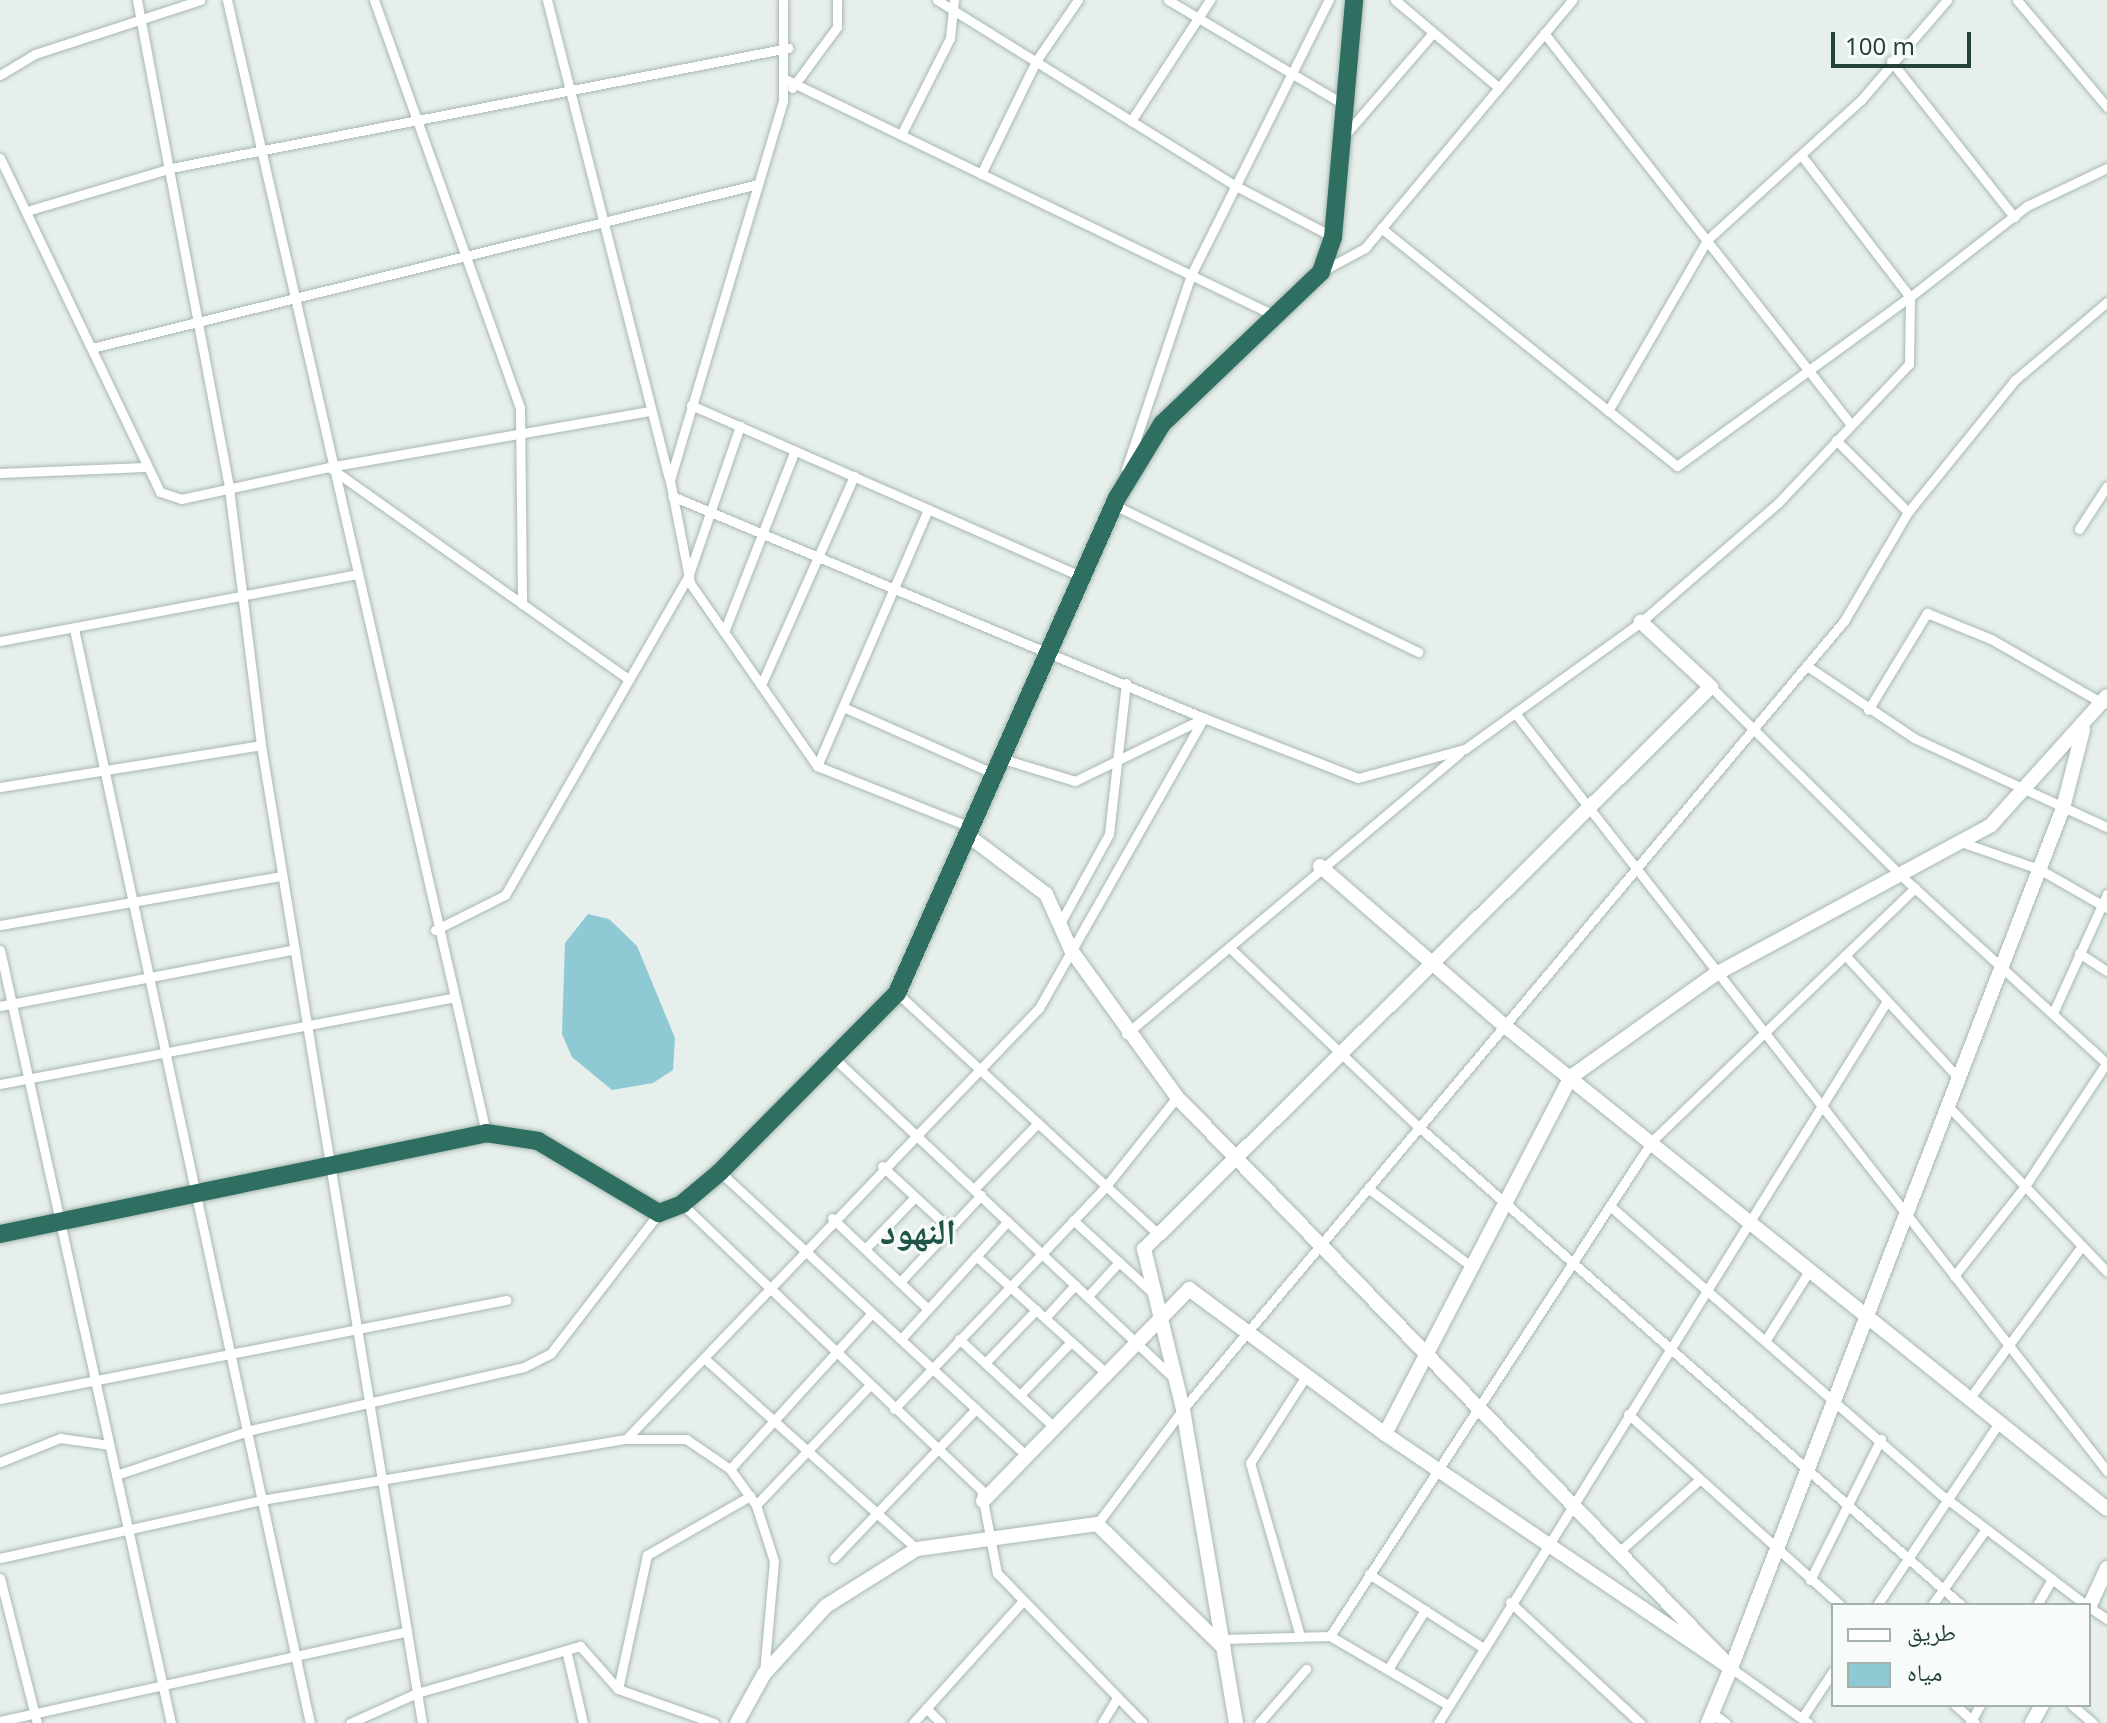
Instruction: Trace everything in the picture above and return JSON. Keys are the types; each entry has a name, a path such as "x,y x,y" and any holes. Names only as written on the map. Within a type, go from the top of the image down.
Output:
{"highway":[{"path":"0,1234 486,1133 538,1141 659,1213 682,1204 720,1172 897,993 972,832 1115,501 1162,424 1279,318 1321,272 1333,237 1354,0"}],"street":[{"path":"137,0 145,20 229,488 238,597 261,745 310,1026 378,1481 422,1723"},
{"path":"0,75 35,54 200,0"},
{"path":"227,0 296,299 329,467 451,998 486,1133"},
{"path":"374,0 411,119 462,262 520,408 522,604"},
{"path":"547,0 670,481 688,577 817,766 972,832 1046,894 1071,950 1126,1034 1177,1097 1574,1500 1731,1668"},
{"path":"670,481 754,185 783,101 788,48 783,0"},
{"path":"783,101 837,27 837,0"},
{"path":"937,0 952,4 1036,61 1234,185 1333,237"},
{"path":"981,174 1036,61 1078,0"},
{"path":"1168,0 1293,78 1345,105"},
{"path":"1131,121 1210,0"},
{"path":"1329,0 1293,78 1234,185 1191,275 1115,501 1418,652"},
{"path":"1395,0 1499,88"},
{"path":"1321,272 1365,248 1572,0"},
{"path":"1608,411 1707,240 1802,156 1947,0"},
{"path":"2017,0 2107,107"},
{"path":"901,135 950,38 952,4"},
{"path":"1341,139 1433,33"},
{"path":"1544,33 1851,424"},
{"path":"27,211 171,168 568,88 788,48"},
{"path":"1891,61 2014,217"},
{"path":"785,79 1279,318"},
{"path":"1126,1034 1230,948 1320,866 1465,749 1641,622 1778,503 1909,364 1910,297 1802,156"},
{"path":"0,158 92,348 144,467 160,492 181,499 329,467 651,411"},
{"path":"1381,228 1677,466 1910,297 2014,217 2107,168"},
{"path":"92,348 198,317 462,262 754,185"},
{"path":"737,1723 764,1674 826,1606 917,1549 991,1543 1097,1524 1183,1409 1844,621 1908,512 2015,380 2107,302"},
{"path":"691,405 1083,577"},
{"path":"435,930 505,895 688,577 740,426"},
{"path":"1836,440 1908,512"},
{"path":"724,632 795,450"},
{"path":"0,473 144,467"},
{"path":"329,467 628,679"},
{"path":"761,685 854,476"},
{"path":"2079,529 2107,486"},
{"path":"672,496 1051,649 1204,718 1358,778 1465,749"},
{"path":"817,766 928,509"},
{"path":"0,641 354,575"},
{"path":"1385,1434 1571,1077 1714,975 1896,871 1991,825 2083,730 2105,702 1991,639 1927,613 1868,710"},
{"path":"1641,622 1754,727 1896,871 2107,1063 2025,1186 1954,1276"},
{"path":"74,629 201,1193 267,1499 310,1723"},
{"path":"1807,666 1868,710 2023,791 2107,827"},
{"path":"1059,925 1109,834 1120,759 1126,683"},
{"path":"1236,1723 1183,1409 1144,1249 1590,811 1711,687"},
{"path":"843,707 1000,767 1075,781 1204,718"},
{"path":"1515,713 1714,975 1821,1106 2107,1471"},
{"path":"626,1439 770,1291 803,1248 1039,1008 1204,718"},
{"path":"1726,1723 1710,1718 1806,1464 1867,1318 1955,1074 2063,808 2083,730"},
{"path":"0,787 261,745"},
{"path":"1958,841 2039,869 2104,906"},
{"path":"1320,866 1506,1027 1652,1141 1867,1318 2107,1509"},
{"path":"0,925 134,899 282,876"},
{"path":"1330,1636 1476,1402 1574,1261 1652,1141 1915,888"},
{"path":"2053,1013 2107,894"},
{"path":"1230,948 1420,1128 1507,1200 1959,1603"},
{"path":"0,1006 295,949"},
{"path":"0,950 171,1723"},
{"path":"2079,953 2107,971"},
{"path":"1845,955 1955,1074"},
{"path":"897,993 1157,1233"},
{"path":"0,1084 451,998"},
{"path":"1438,1723 1546,1543 1887,1001"},
{"path":"834,1058 1176,1379"},
{"path":"894,1409 1106,1186 1177,1097"},
{"path":"1945,1102 2107,1272"},
{"path":"900,1282 950,1229 977,1192 1038,1123"},
{"path":"882,1166 950,1229"},
{"path":"720,1172 1027,1456"},
{"path":"1369,1189 1472,1267"},
{"path":"865,1249 915,1197"},
{"path":"682,1204 981,1490 997,1573 1143,1723"},
{"path":"1610,1206 1834,1396 1947,1499 2084,1603"},
{"path":"116,1475 251,1430 524,1367 551,1353 659,1213"},
{"path":"832,1218 928,1309"},
{"path":"1073,1220 1155,1295"},
{"path":"901,1339 1008,1221"},
{"path":"1969,1399 2082,1246"},
{"path":"976,1256 1106,1373"},
{"path":"1088,1296 1119,1262"},
{"path":"1767,1338 1809,1271"},
{"path":"1045,1318 1075,1285"},
{"path":"983,1501 1160,1315 1189,1289 1385,1434 1806,1722 1831,1675"},
{"path":"0,1399 355,1332 506,1300"},
{"path":"985,1363 1036,1310"},
{"path":"730,1469 872,1313"},
{"path":"959,1339 1054,1427"},
{"path":"1020,1395 1071,1342"},
{"path":"704,1358 776,1421 873,1514 917,1549"},
{"path":"1300,1636 1250,1463 1306,1376"},
{"path":"756,1505 869,1386"},
{"path":"834,1558 976,1409"},
{"path":"1628,1414 1774,1550 1838,1603"},
{"path":"1878,1603 1999,1423"},
{"path":"0,1462 60,1438 109,1445"},
{"path":"0,1558 267,1499 626,1439 686,1439 730,1469 756,1505 774,1561 764,1674"},
{"path":"1810,1580 1881,1439"},
{"path":"1621,1550 1699,1480"},
{"path":"618,1689 647,1555 750,1496"},
{"path":"1097,1524 1224,1644 1330,1636 1448,1705"},
{"path":"1933,1603 1986,1529"},
{"path":"2090,1603 2107,1568"},
{"path":"1369,1574 1482,1647"},
{"path":"0,1578 36,1719"},
{"path":"2038,1603 2052,1579"},
{"path":"913,1723 1022,1602"},
{"path":"1510,1602 1640,1723"},
{"path":"1388,1669 1425,1610"},
{"path":"0,1721 36,1719 162,1685 406,1632"},
{"path":"350,1723 417,1693 580,1646 618,1689 714,1723"},
{"path":"566,1650 583,1723"},
{"path":"1262,1722 1306,1669"},
{"path":"1102,1723 1117,1698"},
{"path":"1957,1707 1972,1722"},
{"path":"2074,1707 2093,1723"},
{"path":"926,1708 941,1723"}],"water":[{"path":"588,914 609,919 637,946 675,1038 673,1070 653,1083 612,1090 572,1057 562,1034 565,943"}],"district":[{"name":"النهود","path":"918,1231"}]}
